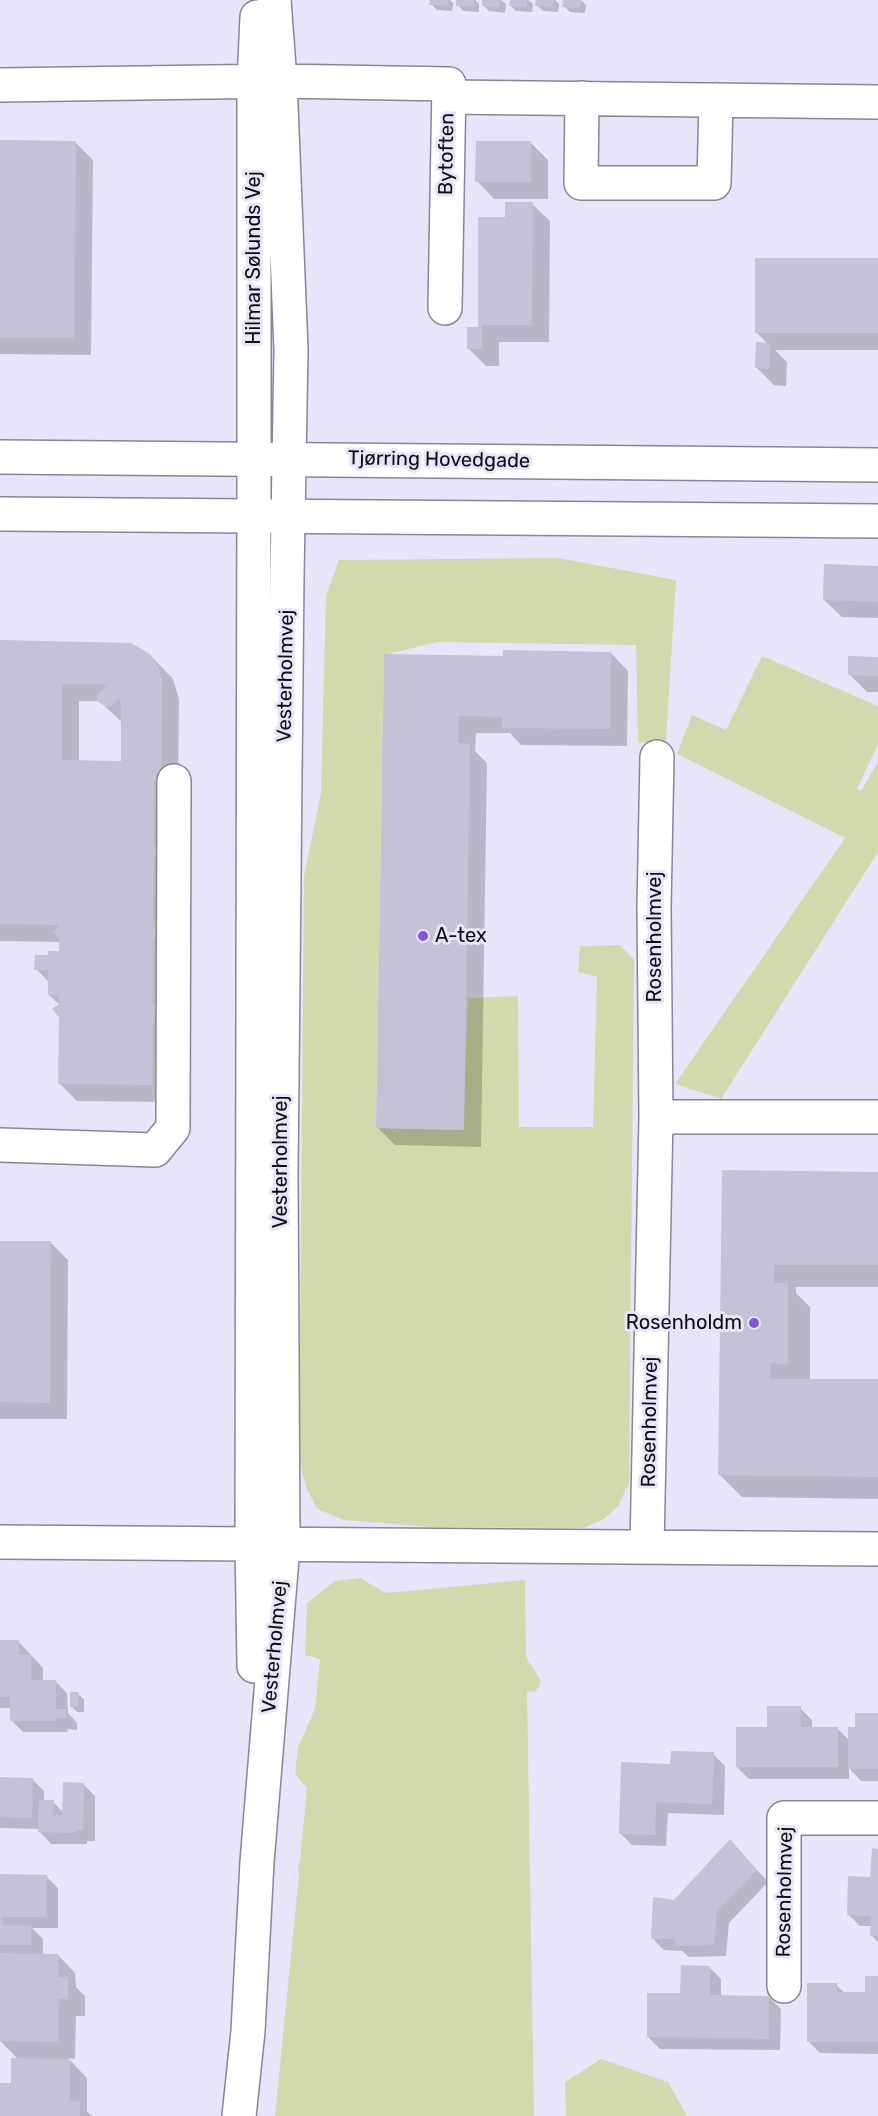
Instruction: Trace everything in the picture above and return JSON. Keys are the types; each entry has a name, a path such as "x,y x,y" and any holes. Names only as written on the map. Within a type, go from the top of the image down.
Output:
{"street":[{"name":"Hilmar Sølunds Vej","path":"258,0 291,350 290,460"},
{"name":"Hilmar Sølunds Vej","path":"254,516 267,82 274,0"},
{"path":"0,85 267,82 449,84 448,97"},
{"name":"Bytoften","path":"445,308 448,97 878,102"},
{"path":"582,98 580,183 714,183 716,100"},
{"name":"Tjørring Hovedgade","path":"0,457 878,465"},
{"name":"Vesterholmvej","path":"239,2116 248,2031 257,1862 281,1173 290,460"},
{"path":"0,514 878,521"},
{"name":"Vesterholmvej","path":"254,516 268,1545"},
{"name":"Rosenholmvej","path":"647,1547 656,1117 654,907 657,757"},
{"path":"0,1145 155,1150 173,1128 174,781"},
{"path":"656,1117 878,1117"},
{"path":"0,1542 878,1550"},
{"name":"Rosenholmvej","path":"784,1986 784,1818 878,1818"}],"green space":[{"path":"558,558 676,580 666,740 638,743 636,645 437,642 384,655 376,1128 463,1130 468,998 518,996 519,1127 593,1127 597,977 578,972 580,946 620,945 634,960 629,1483 618,1506 604,1519 584,1528 432,1527 344,1520 317,1509 306,1487 299,1459 304,876 321,793 326,595 339,560"},
{"path":"762,656 878,706 878,744 857,789 861,791 878,762 878,852 721,1099 675,1084 845,838 677,754 692,715 726,730"},
{"path":"360,1578 386,1593 525,1580 526,1657 541,1681 536,1692 527,1691 534,2116 275,2116 307,1788 295,1774 298,1747 315,1709 320,1659 305,1655 307,1603 335,1581"},
{"path":"601,2059 668,2082 687,2116 566,2116 565,2082"}],"building":[{"path":"430,0 448,0 447,6 429,5"},
{"path":"456,0 474,0 474,7 456,6"},
{"path":"482,0 500,0 500,8 482,6"},
{"path":"510,0 527,0 527,7 509,6"},
{"path":"536,0 554,0 553,7 535,6"},
{"path":"563,0 581,0 580,8 562,7"},
{"path":"0,140 76,141 74,338 0,338"},
{"path":"476,141 531,141 531,182 475,182"},
{"path":"505,202 533,202 532,325 482,325 482,349 467,349 467,327 478,327 478,217 505,217"},
{"path":"755,258 878,258 878,333 755,333"},
{"path":"756,342 770,343 769,369 755,368"},
{"path":"824,564 878,566 878,602 823,600"},
{"path":"0,640 131,643 150,654 159,668 162,680 161,781 154,781 154,845 161,851 154,858 153,926 160,932 153,940 153,1005 159,1011 153,1018 152,1085 58,1084 59,1017 52,1009 59,1004 58,995 48,995 48,970 34,970 35,955 48,955 48,951 59,951 59,938 53,932 60,925 0,924","holes":["62,684 103,684 106,687 98,694 97,701 106,707 112,706 118,699 121,702 121,761 62,760"]},
{"name":"A-tex","path":"503,650 611,652 610,729 502,728 502,717 459,716 458,743 470,744 464,1130 376,1128 384,654 503,656"},
{"path":"848,656 878,657 878,676 848,675"},
{"name":"Rosenholdm","path":"722,1170 878,1172 878,1265 774,1265 774,1283 788,1283 788,1364 770,1363 771,1379 878,1379 878,1477 718,1475"},
{"path":"0,1241 51,1241 50,1403 0,1402"},
{"path":"0,1640 19,1640 19,1655 31,1655 31,1680 56,1680 56,1709 66,1709 66,1718 56,1718 56,1721 10,1721 10,1697 0,1697"},
{"path":"70,1692 79,1692 78,1707 70,1707"},
{"path":"767,1706 801,1706 801,1727 838,1727 838,1767 736,1767 736,1727 767,1727"},
{"path":"855,1713 878,1713 878,1769 848,1769 848,1727 855,1727"},
{"path":"671,1751 714,1752 712,1804 656,1802 655,1835 619,1834 621,1762 670,1764"},
{"path":"0,1777 33,1778 32,1818 0,1817"},
{"path":"63,1782 84,1783 83,1830 75,1830 75,1833 38,1832 39,1800 54,1800 53,1815 62,1815"},
{"path":"730,1839 757,1870 717,1911 714,1945 676,1946 675,1939 651,1939 653,1897 674,1900"},
{"path":"872,1848 878,1849 878,1936 870,1936 871,1916 847,1915 848,1876 870,1877"},
{"path":"0,1874 47,1875 46,1917 3,1917 3,1925 31,1926 31,1945 0,1945"},
{"path":"0,1953 58,1954 59,1977 68,1977 68,1999 59,1999 58,2042 0,2041"},
{"path":"681,1965 710,1966 710,1995 769,1996 769,2039 647,2037 647,1993 680,1993"},
{"path":"865,1976 878,1976 878,2042 807,2042 807,1983 837,1983 837,1992 865,1992"},
{"path":"11,2058 70,2059 70,2101 80,2102 80,2116 0,2116 0,2083 11,2083"}],"place":[{"name":"A-tex","path":"423,936"},
{"name":"Rosenholdm","path":"754,1323"}]}
